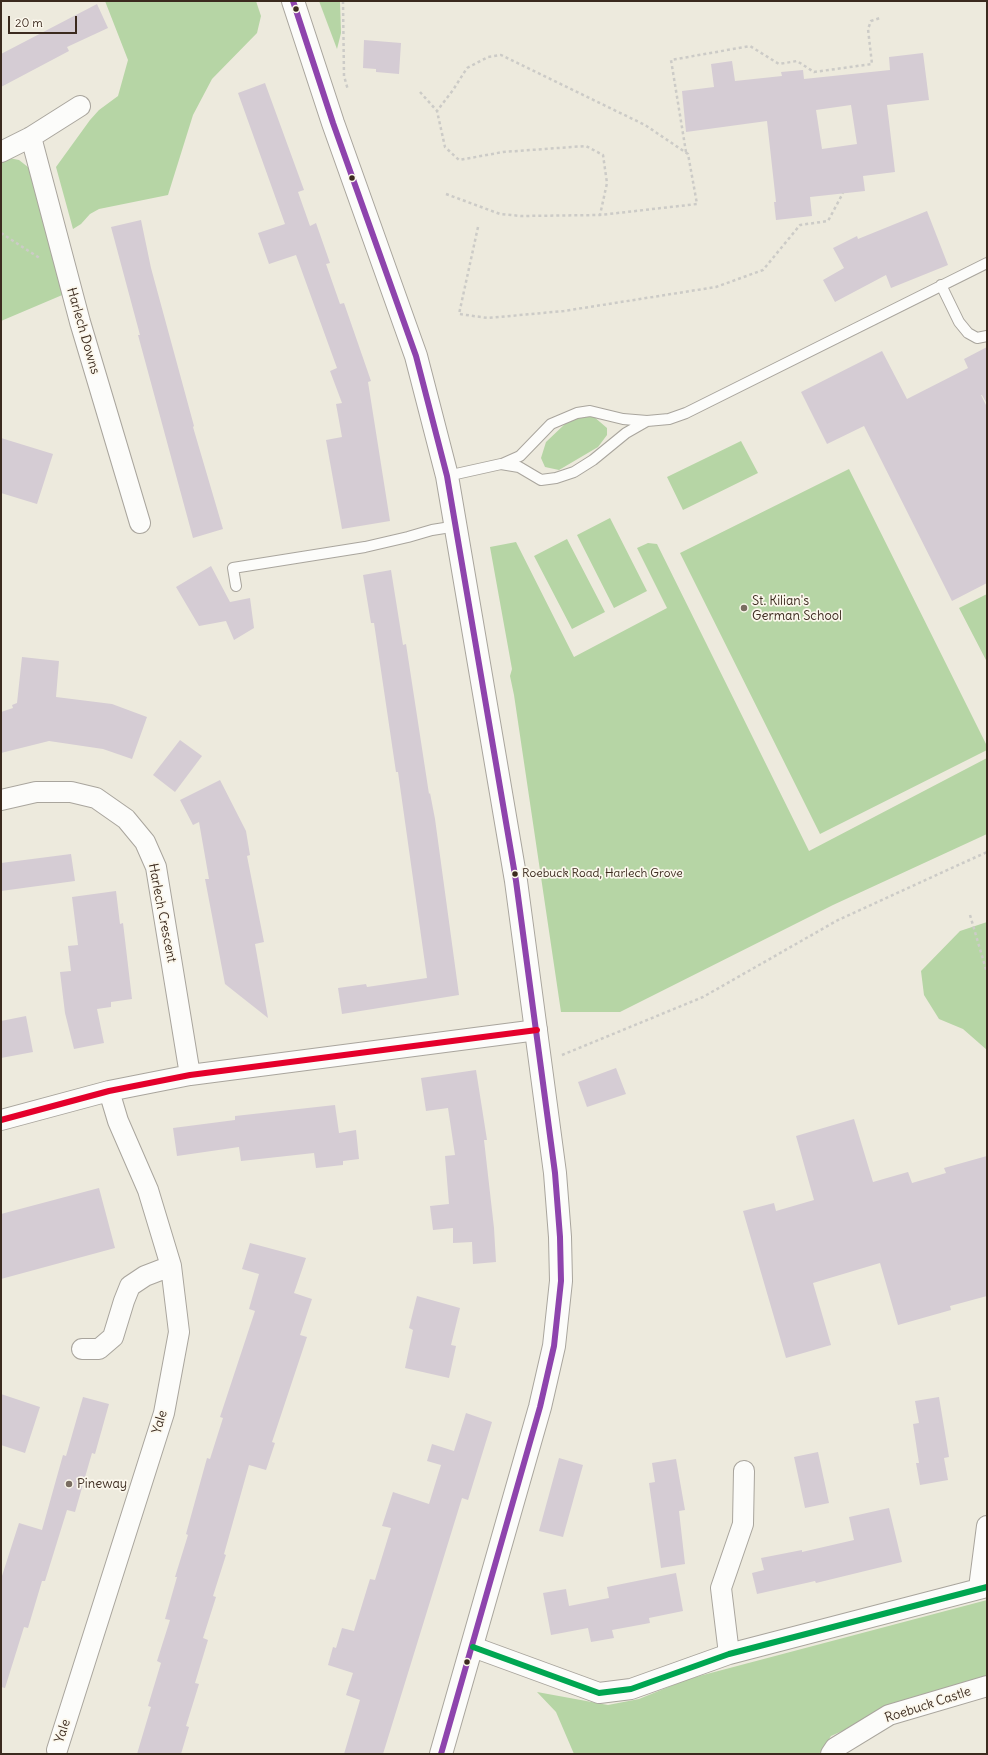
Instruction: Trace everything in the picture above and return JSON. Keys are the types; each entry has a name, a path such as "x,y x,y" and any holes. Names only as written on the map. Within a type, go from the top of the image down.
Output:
{"street":[{"path":"293,1 333,123 416,356 447,476 516,881 555,1173 560,1237 561,1281 554,1346 540,1407 441,1754"},
{"path":"1,152 31,137 80,106"},
{"name":"Harlech Downs","path":"31,137 68,277 140,523"},
{"name":"Harlech Crescent","path":"1,800 36,792 71,792 96,798 126,819 145,842 156,867 190,1075"},
{"path":"1,1120 109,1092 190,1075 537,1030"},
{"name":"Yale","path":"57,1750 164,1413 179,1332 171,1266 148,1190 118,1121 109,1092"},
{"path":"82,1349 99,1349 113,1337 130,1286 145,1276 171,1266"},
{"path":"729,1654 721,1588 743,1524 744,1471"},
{"path":"472,1647 599,1694 631,1689 729,1654 983,1587 987,1526"},
{"name":"Roebuck Castle","path":"831,1754 835,1748 889,1715 987,1686"}],"lane":[{"path":"447,476 501,464 520,456 551,424 576,413 590,410 623,420 647,421 668,419 686,413 940,285 987,263"},
{"path":"940,285 959,322 968,333 977,338 987,336"},
{"path":"501,464 519,467 540,480 556,478 574,472 593,460 615,441 647,421"},
{"path":"236,586 233,568 365,547 432,530 456,526"}],"path":[{"path":"343,1 344,76 350,96"},
{"path":"446,194 500,214 521,216 600,215 697,204 688,154 686,152 671,60 750,46 779,64 797,61 814,72 872,64 868,29 871,21 880,18"},
{"path":"437,111 467,68 488,57 501,55 645,125 686,152"},
{"path":"420,92 437,111 445,147 459,160 503,152 586,146 603,155 607,183 600,215"},
{"path":"478,226 459,314 488,318 564,311 716,287 756,273 763,270 800,225 828,222 844,193"},
{"path":"1,233 68,277"},
{"path":"540,1062 565,1054 703,997 838,920 987,852"},
{"path":"970,915 987,973"}],"green space":[{"path":"105,1 256,1 261,16 257,33 212,79 193,115 168,195 99,209 90,214 81,224 73,229 56,167 90,120 99,110 118,96 128,60"},
{"path":"319,1 340,1 341,33 337,49"},
{"path":"9,158 19,160 33,171 67,293 1,321 1,160"},
{"path":"583,416 593,416 607,428 607,435 598,447 559,470 545,467 541,458 546,442 566,423"},
{"path":"741,441 758,473 683,510 667,477"},
{"path":"849,469 987,746 987,750 820,834 680,553"},
{"path":"610,518 647,591 614,608 577,535"},
{"path":"567,539 605,612 572,629 534,556"},
{"path":"516,542 574,657 667,608 637,548 648,543 657,544 809,851 987,758 987,834 833,905 620,1012 561,1012 510,676 512,669 490,547"},
{"path":"987,594 987,662 959,608"},
{"path":"987,922 987,1050 963,1029 939,1019 924,995 921,971 960,931"},
{"path":"987,1600 987,1677 892,1709 831,1736 819,1754 574,1754 556,1712 537,1692 608,1705 639,1699 688,1679"}],"building":[{"path":"97,4 108,28 67,47 69,51 1,87 1,54"},
{"path":"364,40 401,43 399,74 376,72 376,69 363,68"},
{"path":"923,53 929,100 887,105 895,172 863,176 865,191 810,197 812,216 776,220 774,202 776,202 767,121 686,132 682,91 714,87 711,64 732,61 735,81 782,76 781,72 803,70 804,79 890,70 889,57","holes":["851,105 857,144 822,149 816,110"]},
{"path":"265,83 304,190 298,192 310,226 316,223 330,263 326,264 340,304 344,303 371,381 368,382 390,521 342,529 326,440 342,437 336,404 342,403 330,371 337,368 296,255 269,264 258,233 285,224 238,93"},
{"path":"927,211 948,265 891,288 886,275 835,302 823,280 844,268 833,248 857,236 858,239"},
{"path":"141,220 151,268 194,426 193,427 223,529 193,538 138,335 140,335 111,227"},
{"path":"987,347 987,404 981,395 987,407 987,583 952,601 864,426 827,444 801,392 882,351 907,399 968,368 964,359"},
{"path":"1,438 53,454 37,504 1,493"},
{"path":"211,566 230,602 250,598 254,628 234,640 226,621 199,626 176,587"},
{"path":"391,570 403,645 406,644 429,794 430,793 435,819 459,995 342,1014 338,988 366,984 367,987 427,978 398,772 396,772 374,623 371,623 363,575"},
{"path":"22,657 59,661 56,697 112,704 147,717 132,759 103,749 49,741 1,753 1,712 13,708 12,705 17,703"},
{"path":"180,740 202,756 175,792 153,775"},
{"path":"220,780 246,831 250,855 247,856 264,942 255,944 268,1018 225,984 205,879 209,879 199,822 193,825 180,800"},
{"path":"71,854 75,881 1,891 1,863"},
{"path":"116,891 120,924 123,923 132,999 111,1002 111,1007 97,1009 104,1043 74,1049 65,1013 60,972 71,971 68,946 78,945 72,897"},
{"path":"26,1016 33,1052 1,1058 1,1021"},
{"path":"616,1068 626,1094 587,1107 578,1082"},
{"path":"476,1070 487,1140 484,1140 494,1228 496,1262 473,1264 472,1242 453,1243 453,1228 433,1230 430,1206 449,1204 445,1156 455,1155 448,1108 426,1111 421,1078"},
{"path":"335,1105 339,1133 356,1130 359,1159 343,1161 343,1165 316,1168 314,1153 241,1161 239,1147 177,1156 173,1128 235,1120 235,1116"},
{"path":"854,1119 873,1182 908,1172 912,1183 946,1173 944,1168 987,1156 987,1296 950,1306 951,1310 898,1325 880,1263 813,1283 831,1345 786,1358 743,1211 774,1203 776,1211 814,1200 796,1136"},
{"path":"99,1188 115,1248 1,1279 1,1214"},
{"path":"250,1243 306,1258 294,1293 312,1299 300,1335 307,1337 272,1442 275,1443 266,1470 249,1465 224,1554 226,1555 213,1596 216,1597 203,1638 208,1640 195,1683 199,1684 186,1726 189,1727 181,1754 137,1754 151,1707 148,1706 161,1663 157,1661 170,1620 165,1619 177,1577 175,1577 188,1535 186,1534 207,1458 210,1459 223,1418 220,1417 255,1311 249,1309 259,1274 242,1269"},
{"path":"417,1296 460,1308 451,1345 456,1346 449,1378 405,1368 413,1330 409,1328"},
{"path":"1,1394 40,1407 25,1453 1,1445"},
{"path":"83,1397 109,1404 95,1454 92,1453 75,1512 67,1510 45,1581 42,1581 28,1628 24,1627 5,1688 1,1687 1,1579 19,1523 42,1530 63,1455 66,1456"},
{"path":"939,1397 949,1457 944,1458 948,1480 920,1485 916,1463 919,1463 913,1424 919,1423 915,1401"},
{"path":"466,1413 492,1422 468,1500 462,1498 383,1754 344,1754 360,1700 346,1695 353,1673 328,1665 333,1647 336,1648 342,1628 354,1631 370,1579 375,1580 391,1528 382,1526 393,1492 429,1504 441,1465 427,1461 432,1444 454,1451"},
{"path":"818,1452 829,1503 805,1508 794,1457"},
{"path":"559,1458 583,1465 563,1537 539,1531"},
{"path":"676,1459 685,1510 679,1511 685,1564 661,1568 649,1483 655,1482 652,1463"},
{"path":"889,1508 902,1562 816,1583 815,1581 757,1594 752,1573 764,1570 761,1558 802,1550 802,1552 854,1540 849,1517"},
{"path":"676,1573 683,1611 649,1618 650,1623 612,1630 614,1638 591,1642 588,1628 551,1635 543,1593 566,1589 569,1606 609,1598 607,1587"}],"transit line":[{"path":"293,1 333,123 416,356 447,476 516,881 555,1173 560,1237 561,1281 554,1346 540,1407 441,1754"},
{"path":"1,1120 109,1091 190,1075 537,1030"},
{"path":"473,1647 599,1693 631,1689 729,1654 987,1587"}],"place":[{"name":"St. Kilian's German School","path":"744,608"},
{"name":"Roebuck Road, Harlech Grove","path":"515,874"},
{"name":"Pineway","path":"69,1484"}]}
